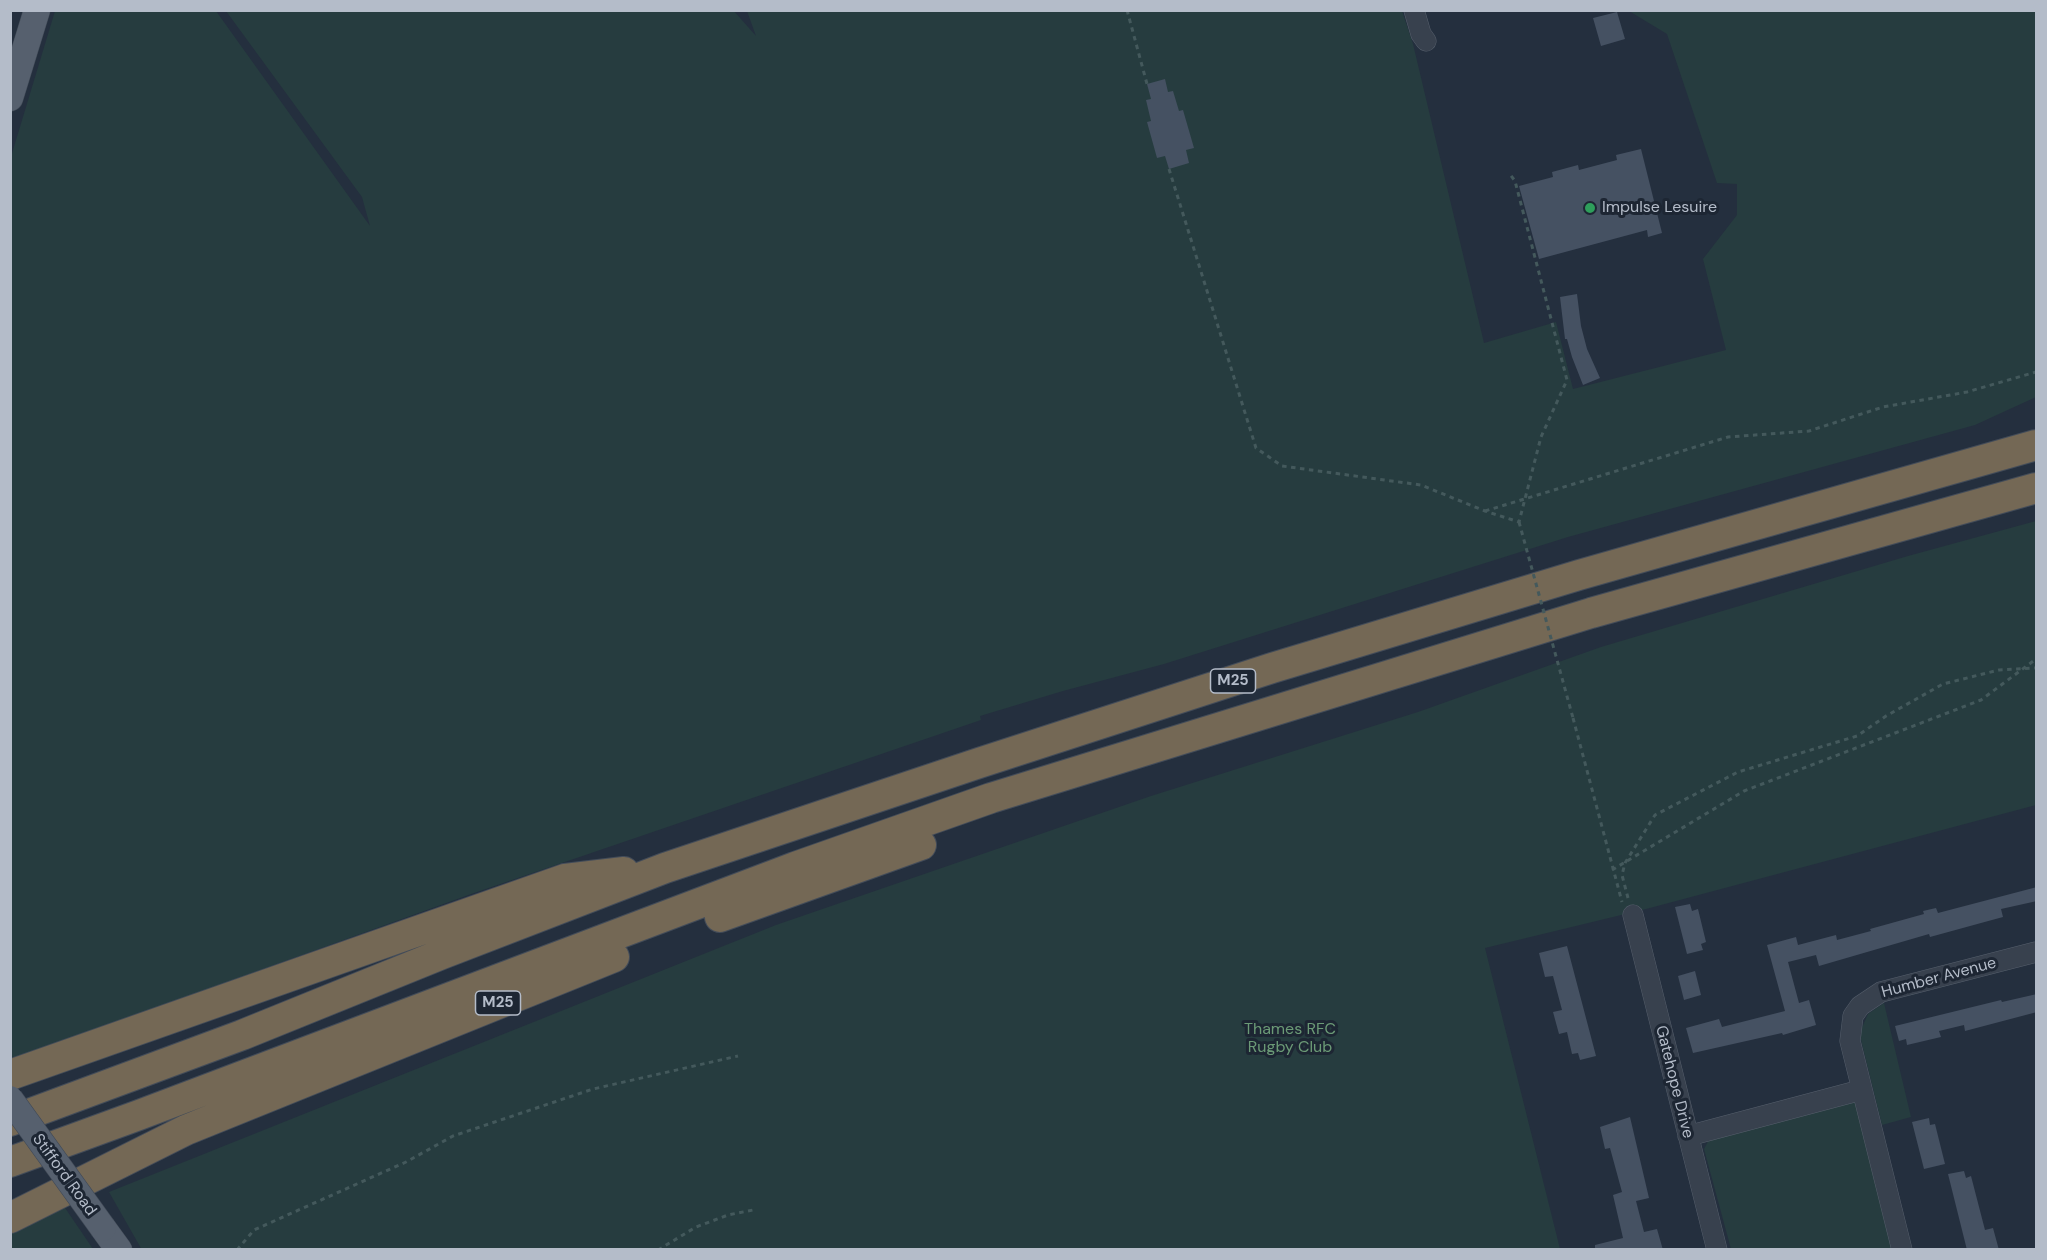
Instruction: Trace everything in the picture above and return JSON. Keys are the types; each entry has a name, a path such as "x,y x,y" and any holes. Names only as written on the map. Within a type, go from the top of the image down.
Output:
{"highway":[{"name":"M25","path":"10,1121 242,1035 442,954 665,868 979,763 1415,624 1749,525 2037,445"},
{"name":"M25","path":"10,1162 838,852 991,798 1591,613 2037,488"},
{"name":"M25","path":"10,1218 186,1130 655,940 998,817 1286,707"},
{"name":"M25","path":"10,1075 327,965 565,879 665,868"},
{"name":"M25","path":"10,1089 237,1016 442,954"},
{"name":"M25","path":"10,1200 271,1065"}],"main road":[{"path":"10,98 37,10"},
{"name":"Stifford Road","path":"10,1099 119,1250"}],"street":[{"path":"1414,10 1420,34 1426,41"},
{"name":"Gatehope Drive","path":"1628,911 1717,1250"},
{"name":"Humber Avenue","path":"1902,1250 1850,1041 1853,1016 1860,1006 1881,992 2037,952"},
{"path":"1688,1136 1862,1090"}],"path":[{"path":"1127,10 1147,84"},
{"path":"1168,169 1256,448 1282,466 1421,485 1485,511 1520,522"},
{"path":"1509,173 1515,182 1567,380 1541,437 1520,522 1612,870 1628,911"},
{"path":"1485,511 1728,437 1809,430 1883,407 1967,392 2037,372"},
{"path":"1612,870 1744,791 1981,700 2037,659"},
{"path":"1628,911 1622,875 1625,862 1655,815 1738,772 1857,736 1886,716 1943,684 1999,670 2037,668"},
{"path":"237,1250 254,1230 406,1162 453,1136 593,1089 738,1056"},
{"path":"658,1250 696,1227 728,1215 753,1210"}],"green space":[{"path":"733,10 756,36 747,11 1402,11 1413,44 1484,343 1556,322 1573,389 1726,350 1703,259 1737,215 1737,184 1717,183 1667,34 1629,11 2036,11 2036,397 1975,425 1568,537 1164,664 980,716 981,720 474,893 11,1060 10,160 55,11 216,11 370,226 362,197 226,11"},
{"name":"Thames RFC Rugby Club","path":"2036,521 2036,805 1646,909 1485,948 1560,1249 142,1250 109,1192 776,925 1151,796 1418,712 1601,647 1908,556"},
{"path":"1884,1003 1911,1117 1882,1125 1861,1040 1861,1030 1868,1014"},
{"path":"1852,1101 1858,1104 1897,1249 1731,1249 1704,1149 1711,1136"},
{"path":"61,1202 93,1249 11,1249 10,1225"}],"building":[{"path":"1617,12 1625,39 1601,46 1593,18"},
{"path":"1165,79 1168,92 1173,91 1179,111 1183,110 1194,148 1186,150 1189,163 1169,169 1165,156 1157,158 1147,122 1151,121 1146,100 1151,99 1147,84"},
{"name":"Impulse Lesuire","path":"1641,149 1662,233 1648,237 1647,230 1539,259 1519,186 1553,177 1552,172 1578,165 1579,170 1617,160 1616,155"},
{"path":"1577,294 1587,349 1600,378 1583,385 1567,339 1565,339 1560,297"},
{"path":"2037,887 2037,901 2001,909 2003,917 1930,937 1929,934 1819,966 1816,955 1788,962 1799,1003 1809,1000 1816,1025 1783,1035 1782,1033 1693,1053 1686,1028 1719,1019 1722,1027 1785,1011 1767,945 1796,937 1798,945 1836,935 1837,940 1924,914 1923,911 1936,908 1938,913"},
{"path":"1690,904 1692,911 1698,909 1706,942 1701,944 1703,950 1687,954 1675,907"},
{"path":"1567,946 1596,1056 1580,1060 1578,1053 1572,1054 1567,1032 1559,1034 1553,1012 1562,1010 1553,976 1545,977 1539,953"},
{"path":"1695,971 1701,995 1684,1000 1678,976"},
{"path":"2037,994 2037,1012 1965,1031 1964,1025 1939,1031 1941,1037 1907,1045 1906,1039 1899,1041 1895,1026 2001,1000 2002,1002"},
{"path":"1630,1117 1649,1198 1636,1201 1644,1232 1657,1229 1663,1250 1595,1250 1595,1245 1623,1238 1613,1195 1622,1192 1610,1148 1605,1149 1600,1127"},
{"path":"1929,1118 1930,1125 1935,1124 1945,1164 1924,1169 1912,1122"},
{"path":"1964,1171 1966,1178 1971,1176 1985,1230 1993,1228 1999,1250 1967,1250 1948,1174"}],"place":[{"name":"Impulse Lesuire","path":"1590,208"}]}
